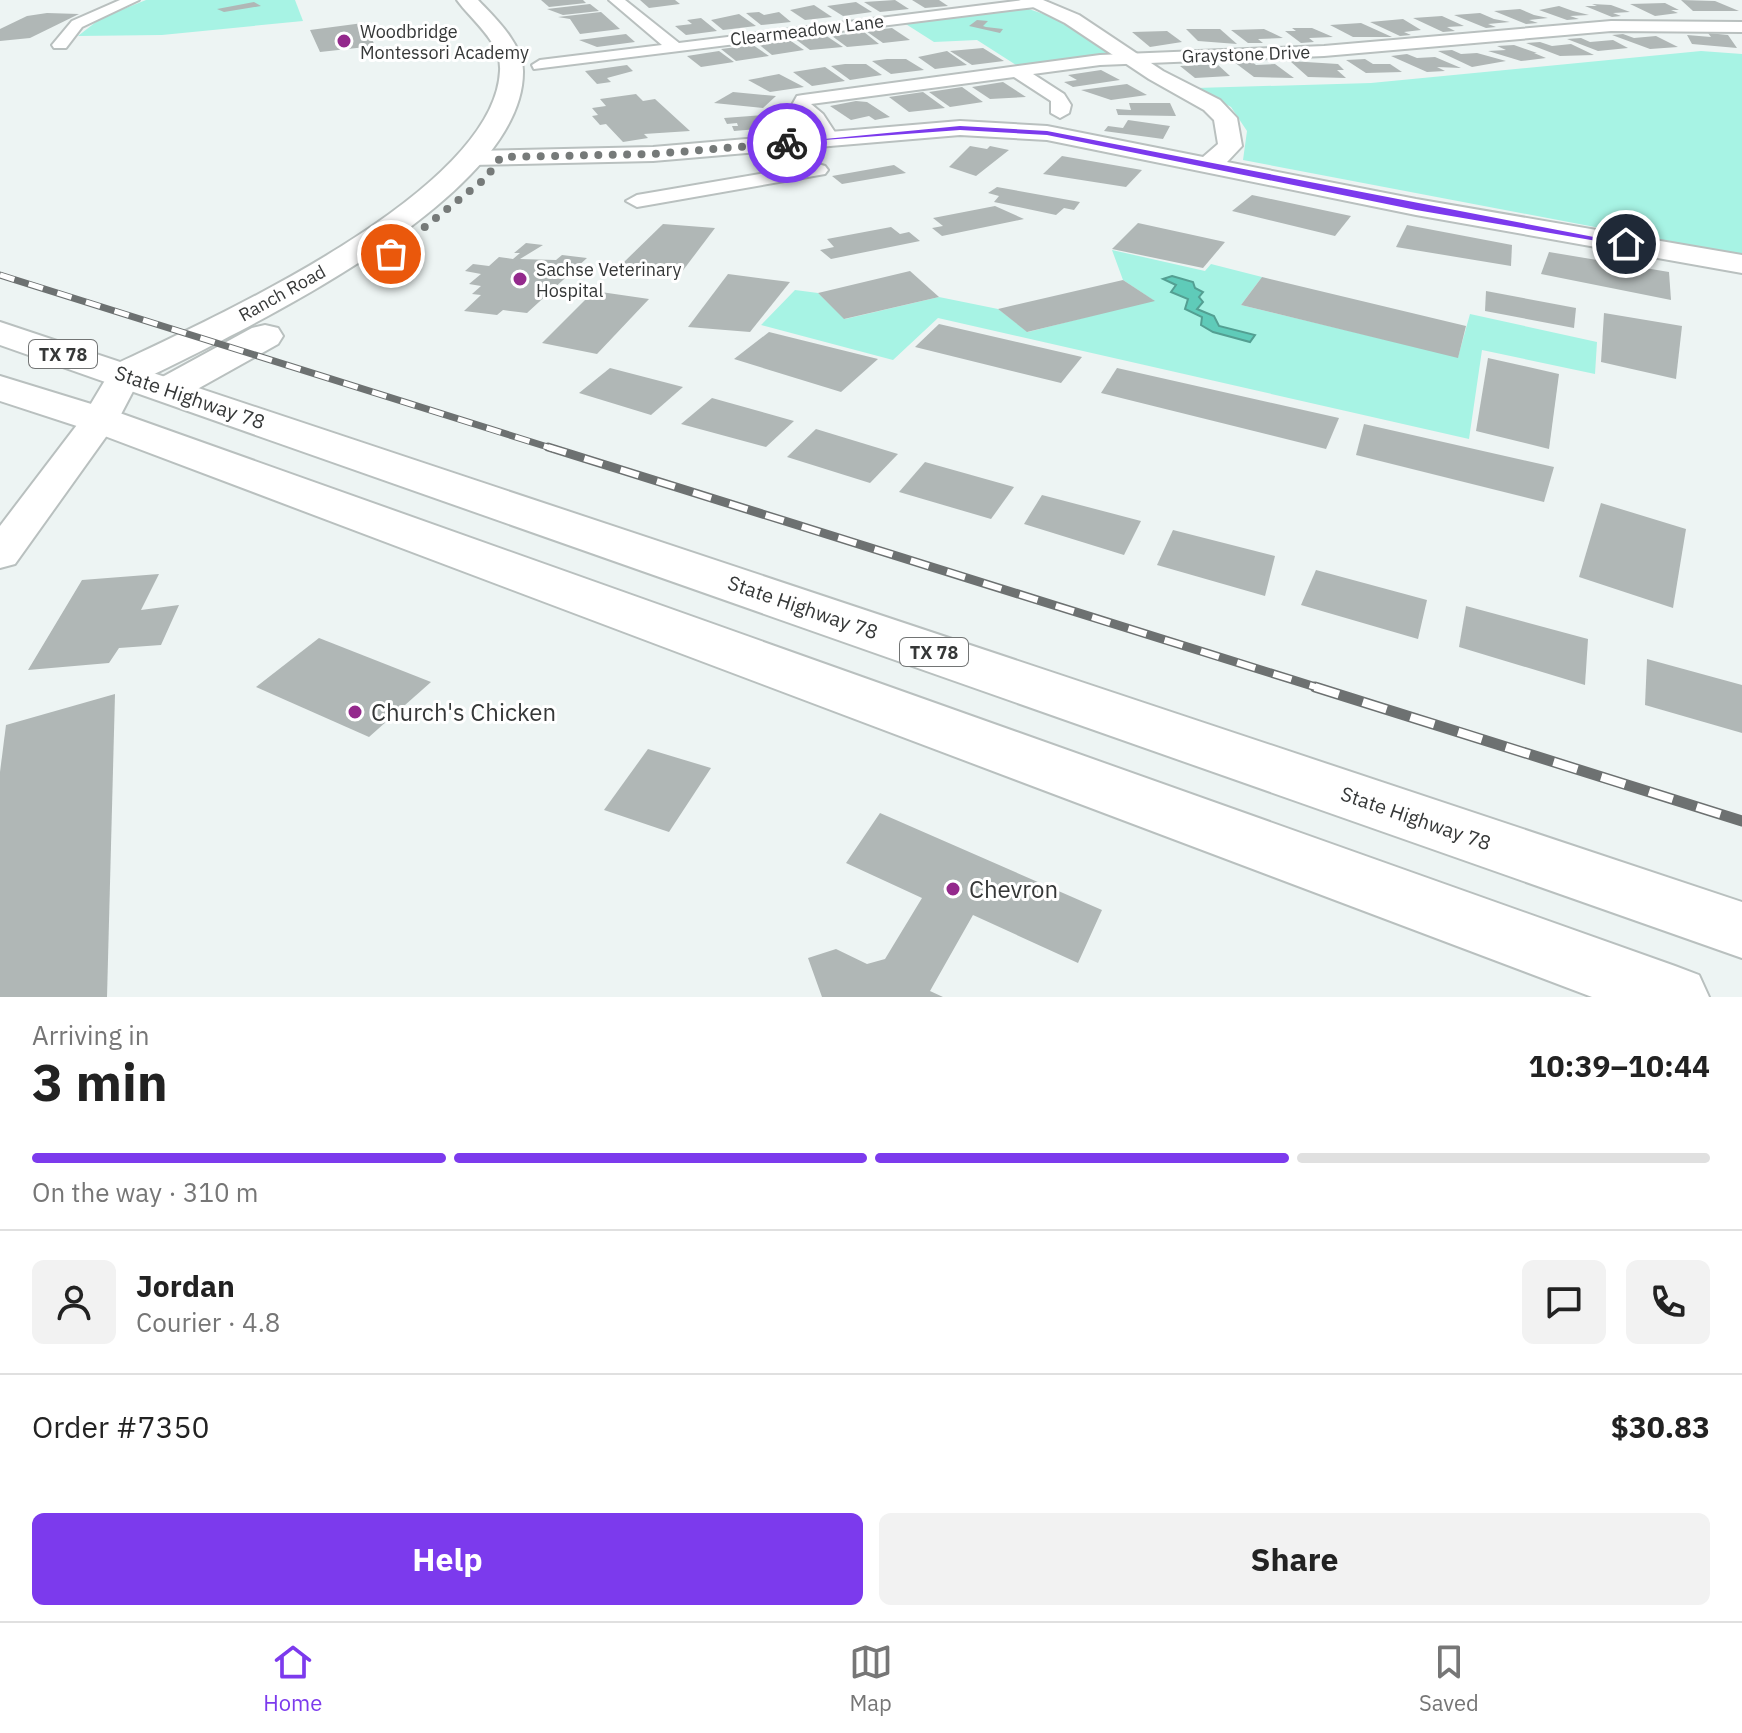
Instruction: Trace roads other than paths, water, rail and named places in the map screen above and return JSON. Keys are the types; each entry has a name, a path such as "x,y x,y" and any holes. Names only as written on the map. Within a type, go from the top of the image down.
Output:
{"main road":[{"path":"467,0 526,66"},
{"path":"494,0 529,39 526,66"},
{"name":"Ranch Road","path":"132,394 300,317 369,271 476,186 501,157 532,106 526,66"},
{"name":"Ranch Road","path":"132,394 426,201 470,158 495,123 526,66"},
{"name":"State Highway 78","path":"0,333 132,394 1675,997"},
{"name":"State Highway 78","path":"0,388 132,394 1742,930"}],"street":[{"path":"60,45 77,24 132,0"},
{"path":"616,0 674,47"},
{"path":"1031,1 1083,25 1212,105 1225,118 1230,146 1209,165"},
{"name":"Clearmeadow Lane","path":"526,66 1031,1"},
{"name":"Graystone Drive","path":"830,140 816,118 801,105 803,100 1015,70 1132,58 1324,51 1611,26 1742,27"},
{"path":"1015,70 1058,98 1062,105 1060,113"},
{"path":"470,158 653,154 960,128 1047,133 1416,207 1742,264"},
{"path":"637,201 818,170"},
{"path":"0,555 132,394"}],"railway":[{"path":"0,275 554,449"},
{"path":"548,447 1322,689"},
{"path":"1315,687 1742,821"}],"place":[{"name":"Woodbridge Montessori Academy","path":"344,41"},
{"name":"Sachse Veterinary Hospital","path":"520,279"},
{"name":"Church's Chicken","path":"355,712"},
{"name":"Chevron","path":"953,889"}]}
